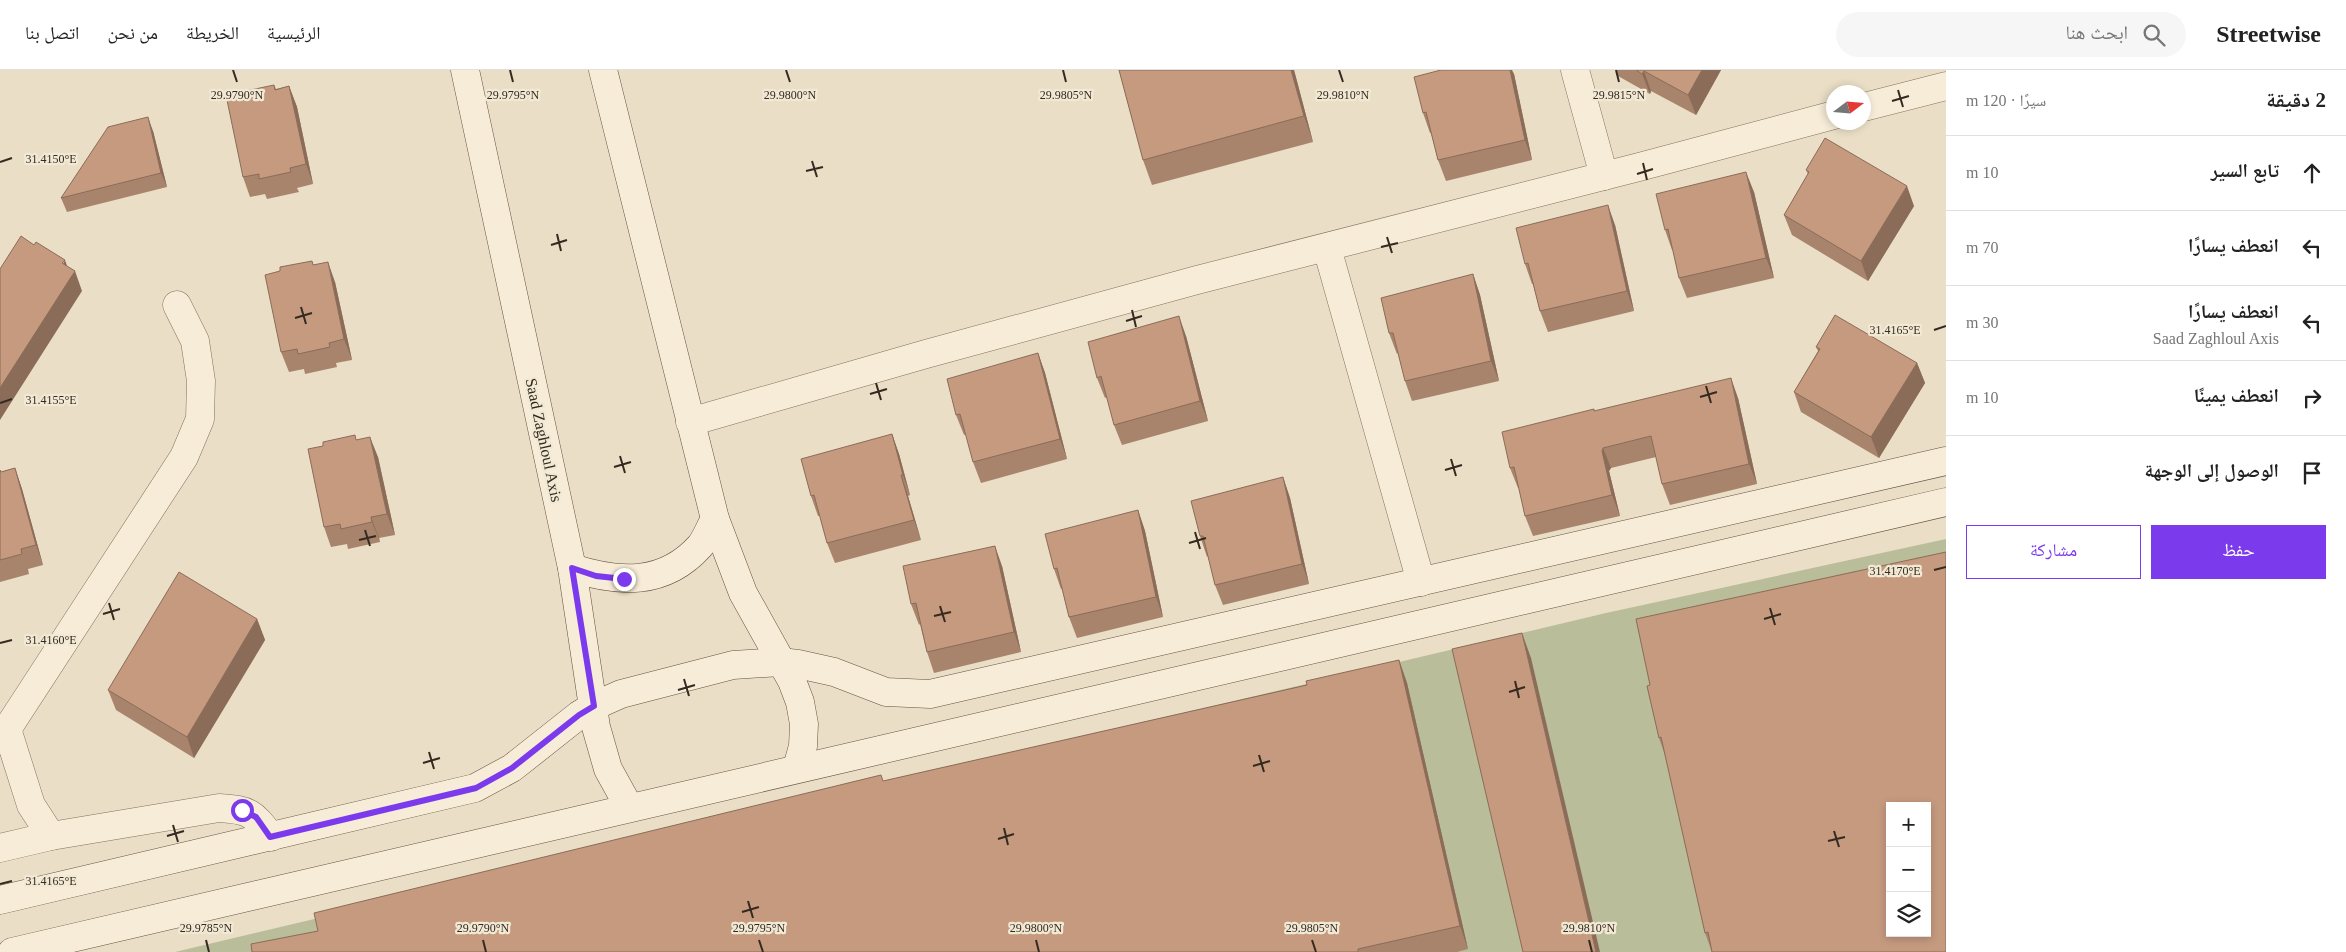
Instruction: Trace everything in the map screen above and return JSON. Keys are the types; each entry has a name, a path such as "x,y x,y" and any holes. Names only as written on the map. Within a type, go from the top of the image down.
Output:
{"main road":[{"name":"Saad Zaghloul Axis","path":"465,70 572,568 596,727 608,769 629,807"},
{"path":"603,70 715,519 743,593 792,681 800,702 803,716 803,746 797,768"},
{"path":"1575,70 1604,176"},
{"path":"1871,105 1946,86"},
{"path":"690,422 936,351 1196,280 1327,248 1826,117"},
{"path":"1327,248 1421,582"},
{"path":"51,836 31,805 4,734 184,457 200,419 201,381 195,341 177,305"},
{"path":"0,900 476,788 512,768 579,715 594,706 621,694 733,665 780,662 834,672 886,692 930,694 1946,461"},
{"path":"12,952 1946,502"},
{"path":"572,568 596,576 624,579 653,577 679,565 701,545 715,519"},
{"path":"0,848 51,836 219,808 242,810 256,817 270,837"}],"green space":[{"path":"1946,539 1946,952 175,952 1606,613"}],"building":[{"path":"1119,70 1291,70 1304,116 1143,160"},
{"path":"1441,70 1510,70 1525,140 1438,160 1426,112 1423,113 1414,77"},
{"path":"1636,70 1702,70 1688,95 1644,71 1642,74"},
{"path":"274,85 275,90 289,86 306,164 290,168 291,172 259,179 259,174 243,177 227,100 242,96 241,92"},
{"path":"148,117 161,173 61,198 108,127"},
{"path":"1825,138 1907,186 1861,261 1784,215 1809,172 1806,170"},
{"path":"1746,172 1766,258 1679,278 1668,229 1665,230 1656,194"},
{"path":"1608,205 1627,291 1540,311 1528,263 1525,264 1516,228"},
{"path":"21,236 34,245 36,242 65,260 62,263 75,271 0,388 0,269"},
{"path":"312,261 313,265 328,262 344,339 329,343 330,347 298,354 297,349 281,352 265,275 280,271 280,267"},
{"path":"1473,274 1491,361 1405,381 1393,333 1389,333 1381,298"},
{"path":"1835,315 1917,363 1871,437 1794,392 1820,349 1816,347"},
{"path":"1179,316 1200,401 1114,425 1101,376 1097,378 1088,342"},
{"path":"1038,353 1060,439 973,462 960,414 956,415 947,379"},
{"path":"1731,378 1749,464 1662,484 1651,436 1603,448 1602,451 1612,495 1525,516 1514,467 1510,468 1502,432"},
{"path":"892,434 914,520 827,543 814,495 811,496 801,459"},
{"path":"355,435 356,440 370,437 387,514 371,517 372,522 341,529 340,524 324,527 308,449 323,446 323,442"},
{"path":"15,468 36,545 21,549 22,554 0,560 0,470 1,472"},
{"path":"1283,477 1302,564 1215,585 1203,536 1200,536 1191,501"},
{"path":"1138,510 1156,597 1069,617 1057,568 1054,569 1045,534"},
{"path":"995,546 1014,632 927,652 916,603 911,604 903,566"},
{"path":"1946,552 1946,952 1712,952 1708,932 1705,933 1661,737 1659,738 1647,686 1650,685 1636,619"},
{"path":"179,572 257,619 187,737 108,690"},
{"path":"1522,633 1596,952 1523,952 1452,649"},
{"path":"1399,660 1460,926 1358,949 1358,952 252,952 251,944 318,931 314,913 881,775 883,781 1307,685 1306,681"}],"route":[{"path":"242,810 256,817 270,837 456,794 476,788 494,779 512,768 579,715 594,706 572,568 596,576 624,579"}]}
